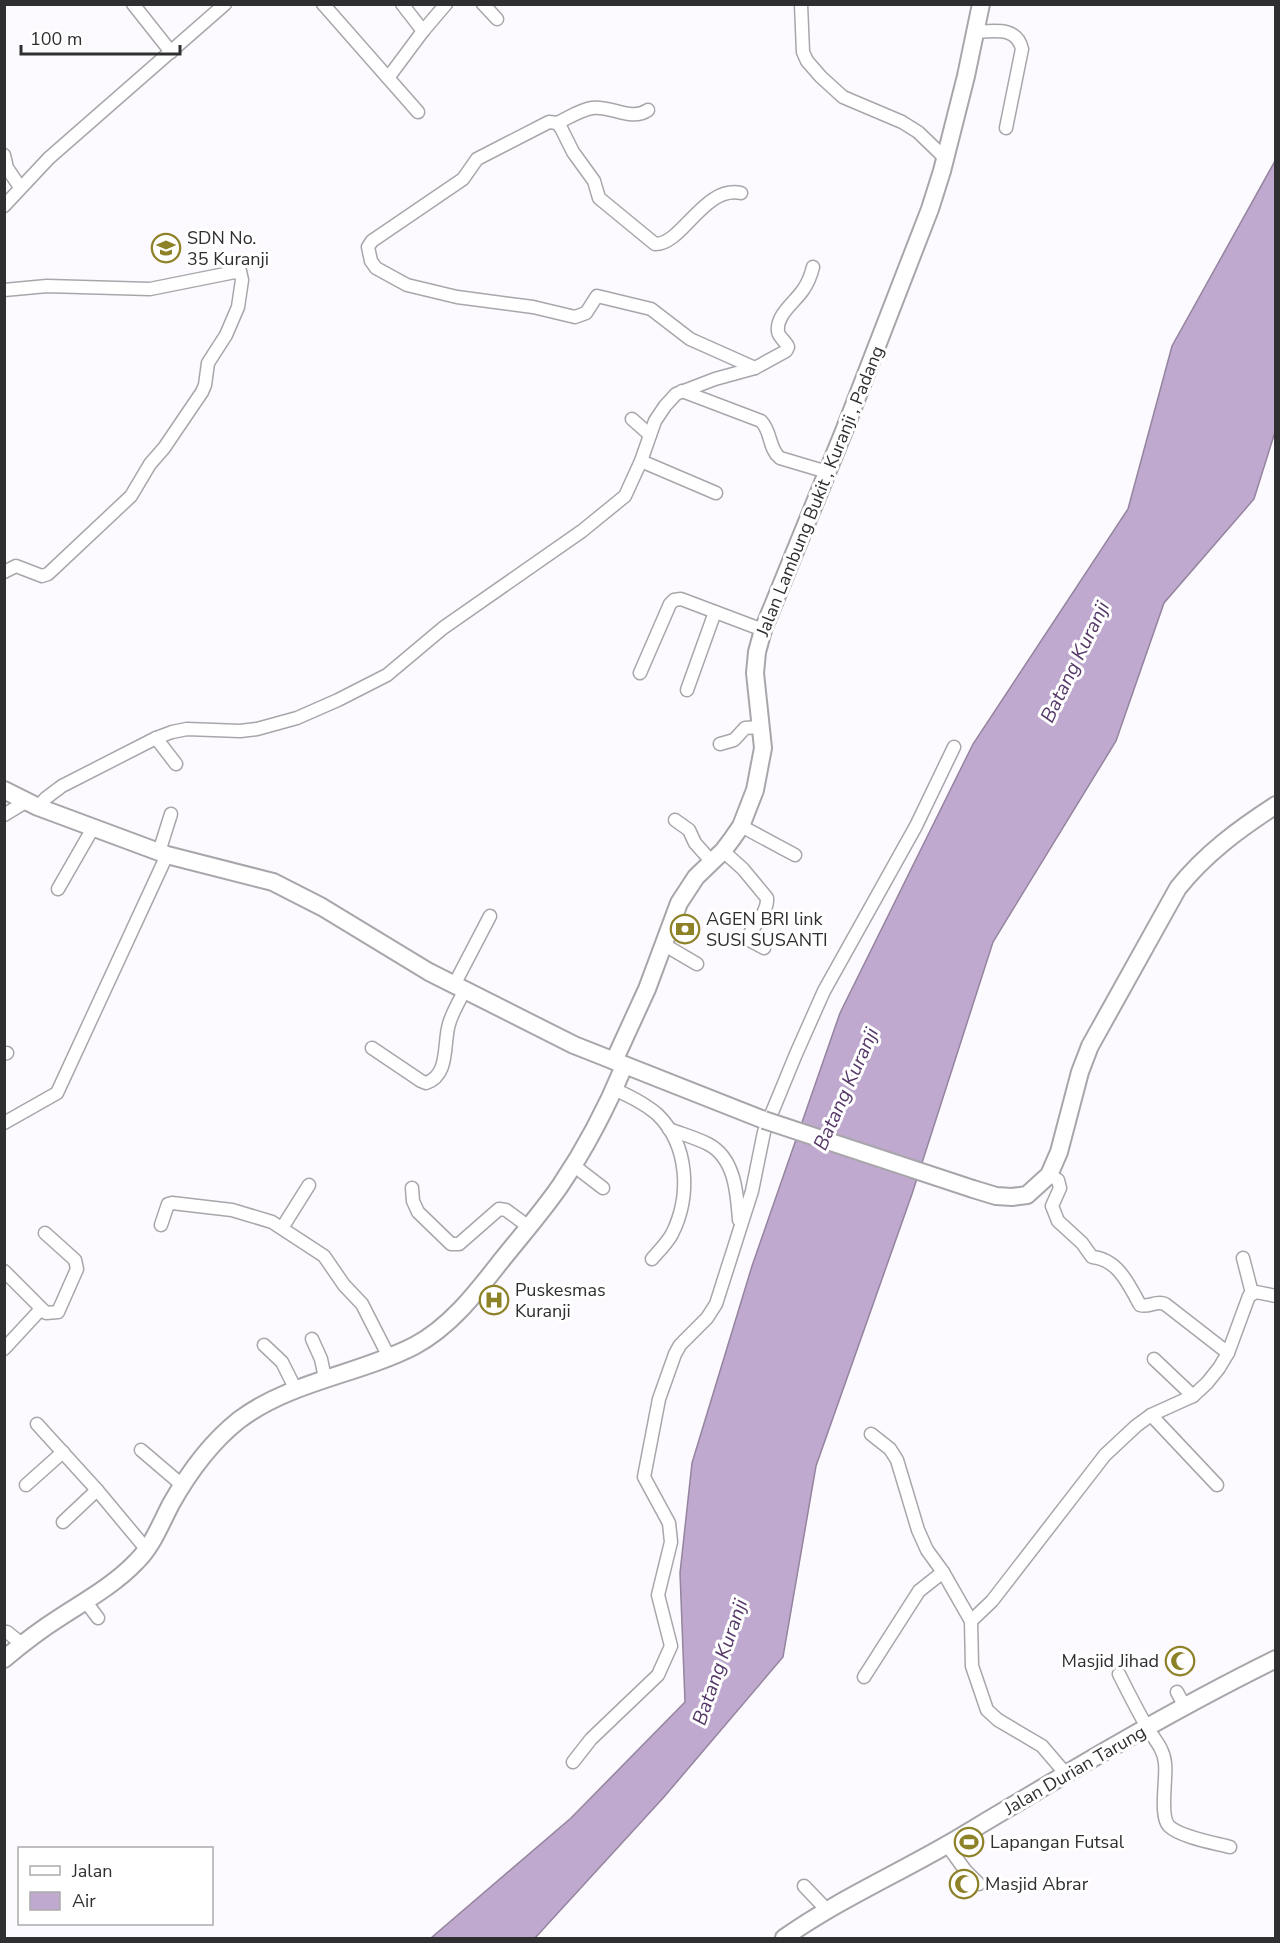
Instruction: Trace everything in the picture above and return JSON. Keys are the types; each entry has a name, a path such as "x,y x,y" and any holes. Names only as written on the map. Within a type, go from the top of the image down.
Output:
{"street":[{"path":"133,4 171,52"},
{"path":"4,206 49,158 225,4"},
{"path":"323,4 418,112"},
{"path":"402,4 423,31"},
{"path":"388,78 446,4"},
{"path":"483,4 497,19"},
{"path":"801,4 803,52 821,77 843,98 902,122 918,132 945,158"},
{"name":"Jalan Lambung Bukit , Kuranji , Padang","path":"4,1659 22,1644 86,1602 134,1564 147,1550 182,1485 206,1451 220,1436 252,1411 295,1388 389,1357 414,1345 444,1325 485,1282 547,1204 573,1165 614,1089 619,1063 672,918 696,877 718,857 741,826 754,790 763,748 755,673 757,652 763,630 930,209 966,76 984,32 981,4"},
{"path":"984,32 1014,34 1020,40 1022,49 1006,128"},
{"path":"648,110 638,115 606,108 592,108 557,123 549,122 477,159 463,179 372,241 369,254 376,268 407,285 457,297 532,307 575,317 586,312 597,296 643,307 658,313 690,339 755,368"},
{"path":"557,123 573,152 594,181 599,198 655,244 665,243 708,202 723,195 741,193"},
{"path":"4,154 7,168 20,187"},
{"path":"4,815 46,798 62,786 172,732 187,729 240,731 257,729 297,718 387,675 442,628 582,531 617,503 629,490 655,421 665,406 682,391 755,368 786,351 787,343 779,335 778,328 787,308 803,290 813,267"},
{"path":"4,290 47,286 150,289 240,271 242,280 238,307 226,335 208,363 206,385 175,432 150,464 131,496 48,574 42,576 16,566 4,572"},
{"path":"682,391 761,421 768,430 775,454 780,458 826,472"},
{"path":"632,419 650,435"},
{"path":"641,461 716,493"},
{"path":"640,673 672,602 681,599 763,630"},
{"path":"687,690 715,612"},
{"path":"720,744 734,740 746,728 761,727"},
{"path":"156,738 176,764"},
{"path":"573,1762 591,1739 658,1675 671,1646 658,1595 671,1542 669,1523 644,1477 659,1398 680,1345 701,1325 716,1304 758,1168 764,1132 796,1053 834,972 916,826 954,747"},
{"path":"4,790 93,828 163,853 273,882 322,907 459,987 574,1045 764,1120 973,1189 996,1196 1012,1197 1027,1196 1049,1175 1059,1152 1080,1072 1090,1046 1178,888 1196,866 1241,827 1275,805"},
{"path":"4,1123 57,1093 163,853 171,814"},
{"path":"675,820 689,830 695,843 748,874 767,898 768,903 764,912 748,937 748,940 764,948"},
{"path":"741,826 795,855"},
{"path":"58,889 93,828"},
{"path":"372,1048 421,1081 426,1083 432,1081 444,1063 449,1025 459,987 490,916"},
{"path":"663,944 697,964"},
{"path":"614,1089 658,1115 681,1151 685,1175 682,1202 672,1234 652,1259"},
{"path":"669,1129 710,1145 724,1159 736,1187 740,1227"},
{"path":"573,1165 603,1188"},
{"path":"1049,1175 1058,1180 1060,1187 1052,1206 1058,1221 1092,1257 1101,1257 1118,1268 1140,1305 1144,1306 1154,1302 1165,1304 1228,1353"},
{"path":"282,1228 309,1185"},
{"path":"412,1188 413,1202 418,1212 451,1245 459,1244 499,1209 506,1210 529,1227"},
{"path":"161,1225 168,1204 172,1203 232,1210 272,1222 324,1256 342,1282 362,1304 389,1357"},
{"path":"4,1271 46,1313 51,1314 61,1310 77,1269 75,1260 45,1233"},
{"path":"971,1621 992,1601 1105,1455 1120,1439 1151,1415 1193,1396 1219,1368 1228,1353 1247,1300 1252,1293 1243,1258"},
{"path":"1252,1293 1275,1296"},
{"path":"4,1349 41,1309"},
{"path":"312,1339 321,1359 325,1378"},
{"path":"264,1345 282,1362 295,1388"},
{"path":"1154,1359 1193,1396"},
{"path":"1151,1415 1217,1485"},
{"path":"37,1424 147,1550"},
{"path":"871,1434 890,1449 897,1460 918,1530 927,1550 943,1572 971,1621 972,1666 987,1710 998,1720 1042,1746 1066,1774"},
{"path":"141,1450 182,1485"},
{"path":"26,1485 63,1452"},
{"path":"63,1522 97,1490"},
{"path":"864,1677 919,1591 943,1572"},
{"path":"86,1602 98,1618"},
{"path":"7,1632 22,1644"},
{"name":"Jalan Durian Tarung","path":"784,1938 827,1910 946,1845 1148,1728 1180,1699 1275,1659"},
{"path":"1119,1674 1161,1748 1165,1761 1164,1814 1167,1823 1171,1828 1182,1833 1230,1847"},
{"path":"946,1845 979,1884"},
{"path":"804,1886 827,1910"}],"water":[{"name":"Batang Kuranji","path":"1275,161 1275,432 1254,499 1164,603 1116,741 993,942 912,1194 816,1466 783,1657 664,1797 535,1938 431,1938 571,1818 685,1702 680,1573 692,1463 752,1266 840,1013 973,744 1128,509 1172,346"}],"place":[{"name":"SDN No. 35 Kuranji","path":"166,248"},
{"name":"AGEN BRI link SUSI SUSANTI","path":"685,929"},
{"name":"Puskesmas Kuranji","path":"494,1300"},
{"name":"Masjid Jihad","path":"1180,1661"},
{"name":"Lapangan Futsal","path":"969,1842"},
{"name":"Masjid Abrar","path":"964,1884"}]}
